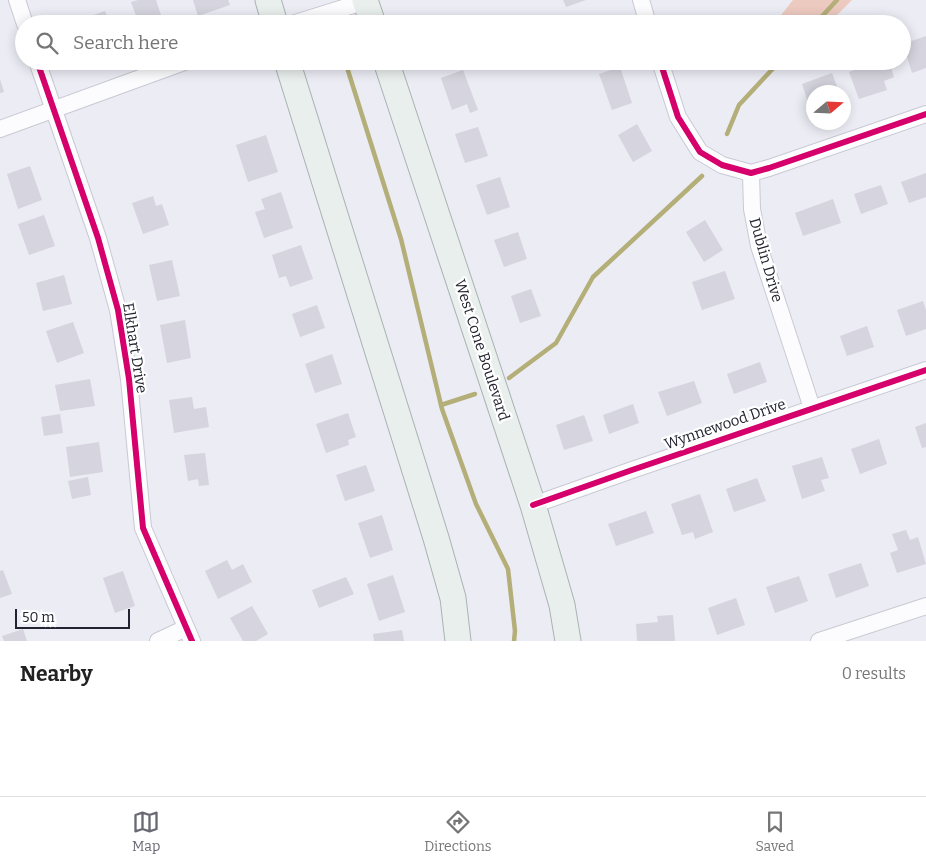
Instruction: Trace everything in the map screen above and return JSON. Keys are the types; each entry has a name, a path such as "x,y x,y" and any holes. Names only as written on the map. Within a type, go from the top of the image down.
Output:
{"main road":[{"path":"268,0 272,15"},
{"path":"290,70 436,538 453,598 458,641"},
{"name":"West Cone Boulevard","path":"389,70 533,506 560,597 568,641"}],"street":[{"path":"17,0 22,15"},
{"path":"641,0 645,15"},
{"path":"330,15 368,6"},
{"name":"Elkhart Drive","path":"40,70 98,238 118,310 129,379 143,528 189,635"},
{"path":"0,129 163,70"},
{"path":"663,70 678,117 700,152 722,166 751,173 926,114"},
{"name":"Dublin Drive","path":"751,173 752,209 758,246 812,408"},
{"name":"Wynnewood Drive","path":"533,506 632,470 926,370"},
{"path":"819,641 926,606"},
{"path":"158,641 189,635"}],"shaded area":[{"path":"793,0 852,0 837,15 781,15"}],"building":[{"path":"156,0 161,15 136,15 131,2"},
{"path":"193,0 228,0 230,5 201,15 198,15"},
{"path":"563,0 586,0 566,7"},
{"path":"105,11 107,15 93,15"},
{"path":"926,36 926,68 912,73 911,70 911,41"},
{"path":"463,70 478,110 470,113 467,104 452,110 441,78"},
{"path":"611,70 621,70 632,103 612,110 599,74"},
{"path":"855,70 892,70 894,77 884,81 887,90 859,99 849,72"},
{"path":"832,73 836,85 806,85 806,96 802,84"},
{"path":"0,79 4,92 0,93"},
{"path":"637,124 652,151 633,162 618,135"},
{"path":"478,127 488,156 465,163 455,134"},
{"path":"266,135 278,172 248,182 236,145"},
{"path":"30,166 42,200 18,209 7,174"},
{"path":"926,173 926,197 909,203 901,182"},
{"path":"500,177 510,207 487,215 476,185"},
{"path":"881,185 888,204 861,214 854,194"},
{"path":"281,192 293,228 264,238 255,212 265,209 261,199"},
{"path":"153,196 156,206 162,204 169,225 143,234 132,203"},
{"path":"833,199 841,223 803,236 795,213"},
{"path":"44,215 55,246 29,255 18,224"},
{"path":"705,220 723,250 704,262 686,232"},
{"path":"518,232 527,259 504,267 494,240"},
{"path":"301,245 313,279 290,287 286,276 279,278 272,255"},
{"path":"172,260 180,296 157,301 149,265"},
{"path":"725,271 735,299 702,310 692,282"},
{"path":"64,275 72,304 43,311 36,283"},
{"path":"531,289 541,316 520,323 511,296"},
{"path":"923,301 926,310 926,329 906,336 897,310"},
{"path":"317,305 325,328 300,337 292,314"},
{"path":"185,320 191,358 167,363 160,325"},
{"path":"73,322 84,353 57,363 46,331"},
{"path":"867,326 874,347 847,356 840,336"},
{"path":"332,354 342,384 315,393 305,364"},
{"path":"760,362 767,382 734,394 727,374"},
{"path":"90,379 95,406 60,411 55,385"},
{"path":"694,381 702,403 667,416 658,392"},
{"path":"192,397 194,409 206,407 209,427 174,433 169,400"},
{"path":"633,404 639,423 609,434 603,415"},
{"path":"348,413 356,437 348,440 349,445 326,453 316,424"},
{"path":"60,414 63,433 44,436 41,417"},
{"path":"584,415 593,441 564,450 556,425"},
{"path":"926,423 926,447 922,448 915,427"},
{"path":"879,439 887,464 860,474 851,449"},
{"path":"99,442 103,472 70,477 66,447"},
{"path":"205,453 209,485 199,486 198,479 188,481 184,455"},
{"path":"822,457 829,478 821,480 825,491 802,499 792,466"},
{"path":"366,465 375,491 345,501 336,475"},
{"path":"88,477 91,495 72,499 68,481"},
{"path":"757,478 766,501 734,512 726,489"},
{"path":"700,494 713,532 695,539 693,532 682,535 671,504"},
{"path":"646,511 654,533 616,546 608,524"},
{"path":"382,515 393,550 370,558 358,523"},
{"path":"906,530 910,540 918,537 926,564 897,573 890,553 898,550 892,534"},
{"path":"227,560 232,570 243,564 252,582 218,599 205,571"},
{"path":"861,563 869,586 836,598 828,574"},
{"path":"3,570 12,594 0,598 0,571"},
{"path":"123,571 135,606 115,613 103,578"},
{"path":"393,575 405,612 379,621 367,584"},
{"path":"799,576 808,601 775,613 766,587"},
{"path":"346,577 354,594 319,608 312,590"},
{"path":"736,598 745,625 717,635 708,608"},
{"path":"252,606 268,634 256,641 243,641 230,618"},
{"path":"673,615 675,641 637,641 636,624 658,622 657,616"},
{"path":"23,629 27,641 4,641 2,636"},
{"path":"402,630 404,641 374,641 373,634"}],"waterway":[{"path":"823,15 837,0"},
{"path":"348,70 401,239 442,409 476,504 508,569 515,631 514,641"},
{"path":"727,134 739,105 772,70"},
{"path":"509,378 556,343 593,277 702,176"},
{"path":"441,405 475,394"}],"cycle path":[{"path":"40,70 98,238 118,310 129,379 143,528 192,641"},
{"path":"663,70 678,117 700,152 722,165 751,173 926,114"},
{"path":"533,505 926,370"}]}
